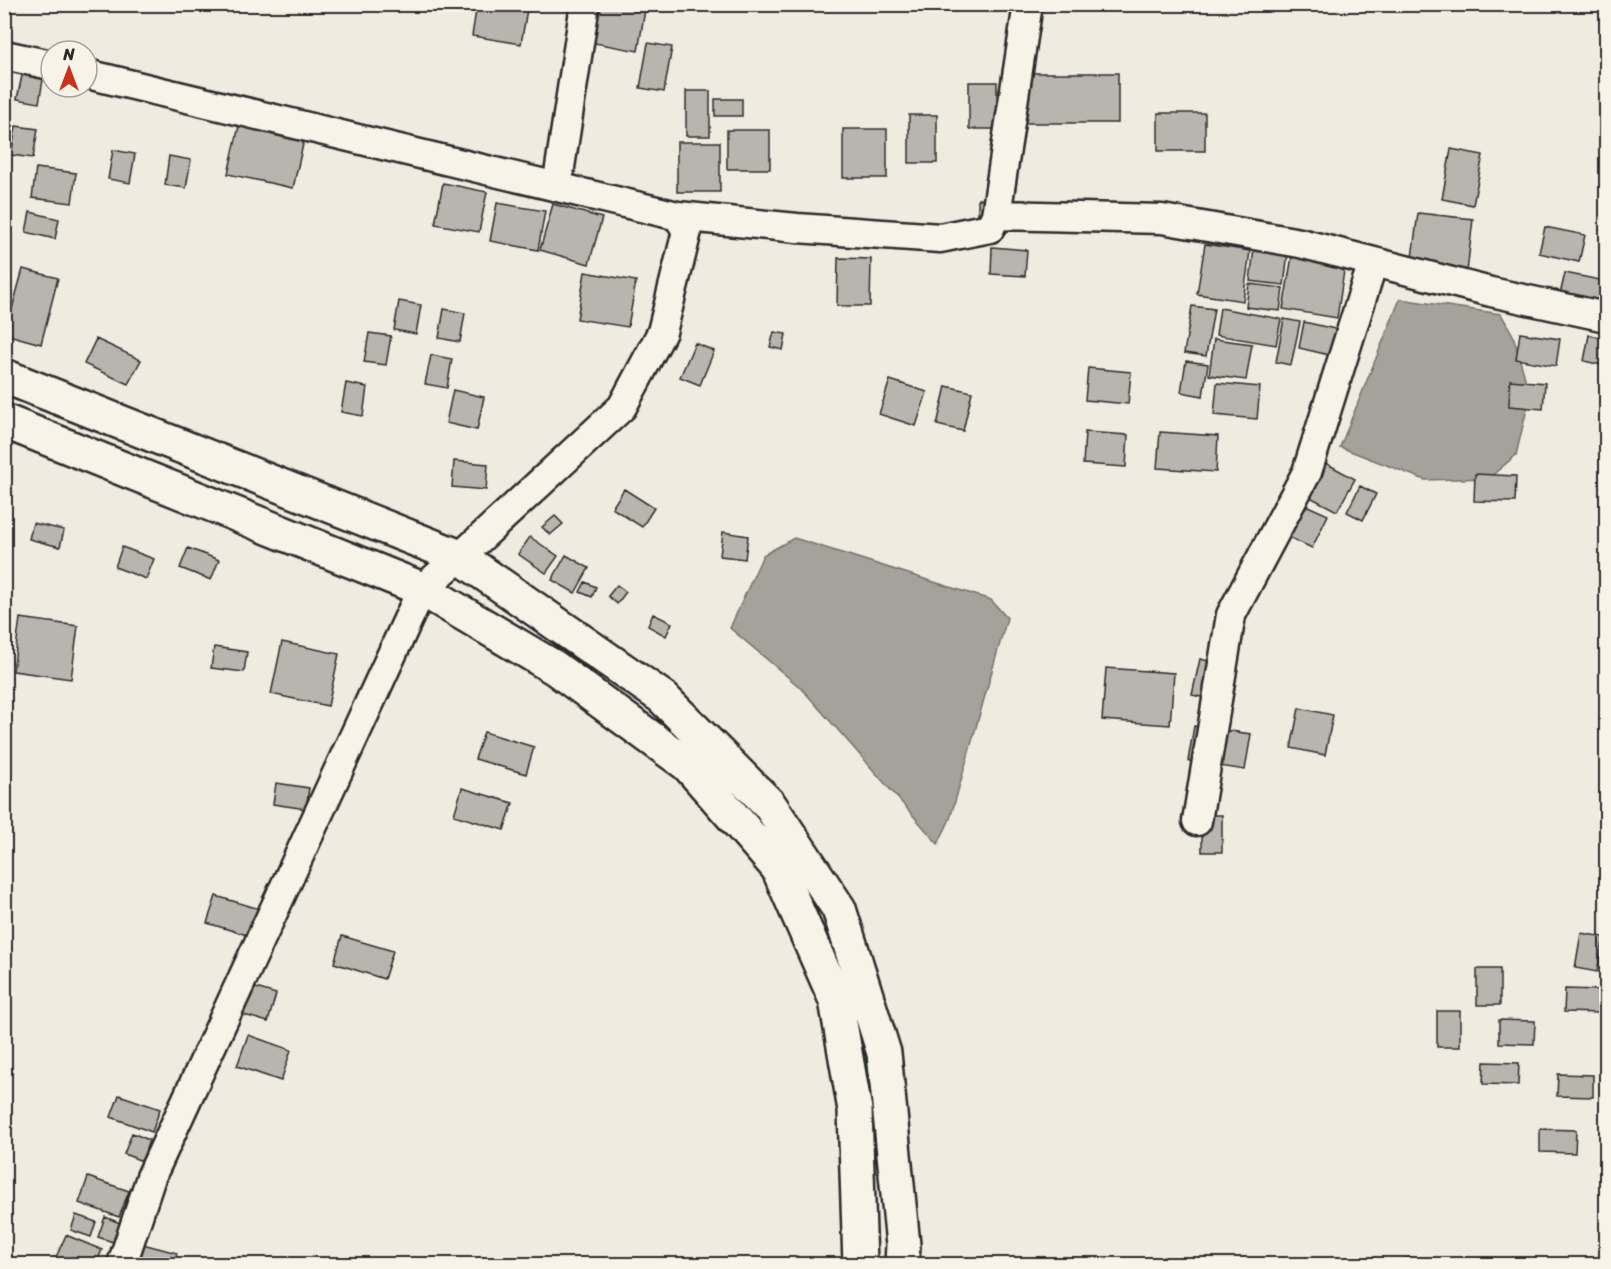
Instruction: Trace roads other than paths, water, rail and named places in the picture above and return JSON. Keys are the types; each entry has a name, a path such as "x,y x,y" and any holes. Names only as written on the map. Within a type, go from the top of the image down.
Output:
{"main road":[{"path":"4,376 460,557 662,697 769,804 839,909 884,1053 903,1255"},
{"path":"4,420 422,589 555,668 688,765 778,868 837,1000 855,1110 860,1256"}],"street":[{"path":"557,187 585,4"},
{"path":"99,77 678,216 797,228 940,238 990,228 996,215 1028,4"},
{"path":"4,55 39,62"},
{"path":"996,215 1162,219 1300,243 1491,292 1606,317"},
{"path":"122,1264 151,1177 422,589 460,557 622,407 662,332 687,231 678,216"},
{"path":"1197,821 1231,615 1307,472 1373,262"}]}
